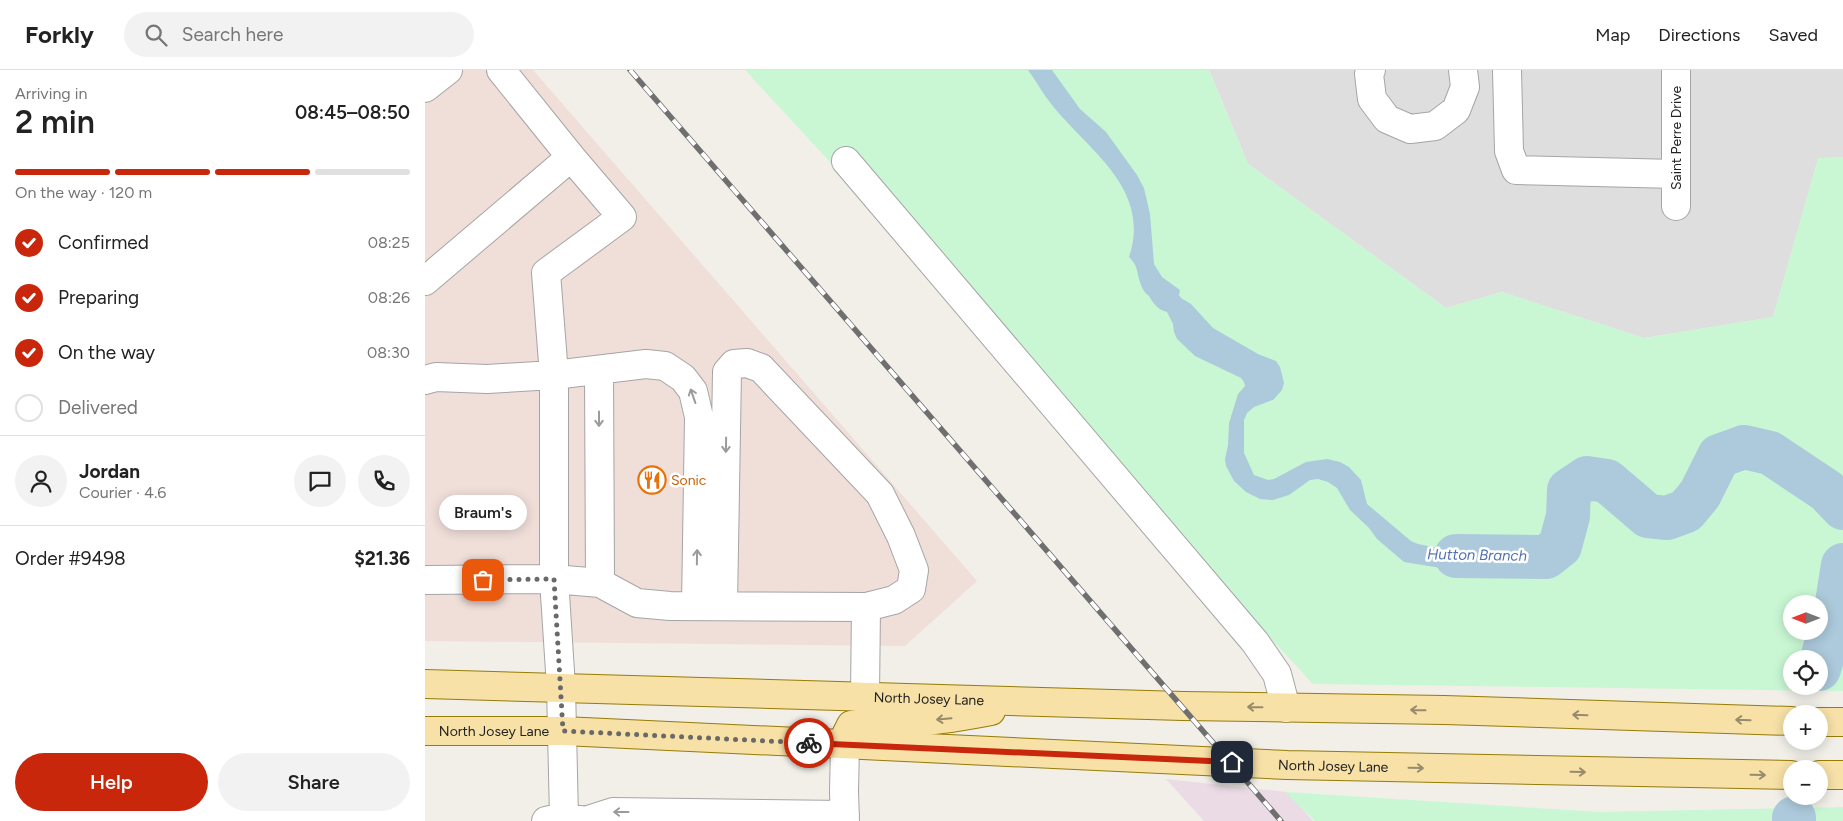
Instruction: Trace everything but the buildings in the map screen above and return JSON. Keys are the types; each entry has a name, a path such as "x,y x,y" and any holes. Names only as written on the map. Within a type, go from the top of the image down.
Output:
{"main road":[{"name":"North Josey Lane","path":"425,684 1044,702 1444,710 1783,721"},
{"path":"845,744 846,735 851,725 954,718 1044,702"},
{"path":"1828,722 1843,722"},
{"name":"North Josey Lane","path":"425,731 563,731 1287,765 1783,775"},
{"path":"1828,776 1843,776"}],"street":[{"path":"425,88 448,70"},
{"path":"501,70 622,217 546,273 554,375 554,579 563,731 555,819 585,821 613,812 845,818 845,744"},
{"path":"1371,70 1369,74 1372,99 1387,119 1410,129 1435,126 1455,110 1465,87 1463,70"},
{"path":"1507,70 1509,151 1517,170 1676,174"},
{"name":"Saint Perre Drive","path":"1676,70 1676,206"},
{"path":"425,281 571,157"},
{"path":"846,162 1255,642 1277,674 1286,708"},
{"path":"425,580 554,579 600,583 637,603 696,606 866,607 894,600 911,589 914,570 901,536 880,494 761,368 747,363 734,364 727,372 723,606"},
{"path":"425,380 436,377 487,379 554,375 645,364 665,366 683,378 693,391 699,417 696,606"},
{"path":"599,370 600,583"},
{"path":"865,696 866,607"}],"shaded area":[{"path":"425,70 533,70 977,581 905,646 425,641"},
{"path":"1209,70 1843,70 1843,157 1818,159 1773,317 1644,338 1502,292 1446,308 1248,164"},
{"path":"1166,779 1287,792 1313,821 1204,821"}],"green space":[{"path":"745,70 1209,70 1248,164 1446,308 1502,292 1644,338 1773,317 1818,158 1843,157 1843,691 1828,691 1828,650 1783,650 1783,690 1313,684"},
{"path":"1285,792 1600,812 1843,807 1843,821 1315,821"}],"water":[{"path":"1028,70 1052,70 1080,109 1106,132 1137,175 1144,188 1150,214 1154,264 1162,277 1180,290 1179,295 1181,298 1191,304 1213,328 1258,354 1276,361 1280,367 1284,383 1282,390 1273,400 1254,407 1247,413 1244,420 1244,453 1254,475 1268,480 1274,479 1306,462 1327,459 1340,462 1349,467 1361,480 1367,504 1411,541 1462,553 1490,545 1516,544 1516,575 1453,570 1404,562 1377,539 1369,528 1350,510 1337,488 1328,482 1318,479 1310,480 1289,495 1273,500 1260,499 1246,492 1234,481 1226,466 1225,459 1229,423 1238,394 1245,386 1244,382 1241,378 1195,356 1177,339 1167,312 1156,306 1146,293 1140,283 1136,266 1129,257 1134,233 1132,211 1125,191 1099,155 1052,105"}],"waterway":[{"name":"Hutton Branch","path":"1456,556 1546,557 1560,546 1568,516 1569,490 1587,478 1607,481 1648,516 1667,518 1686,511 1700,494 1719,456 1744,447 1770,453 1827,491 1843,508"},
{"name":"Hutton Branch","path":"1824,650 1836,609 1843,565"}],"railway":[{"path":"630,70 1281,821"}],"way so far":[{"path":"483,580 554,579 563,731 809,743"}],"place":[{"name":"Sonic","path":"652,480"},
{"name":"Braum's","path":"483,580"}],"route":[{"path":"809,743 1232,762"}]}
